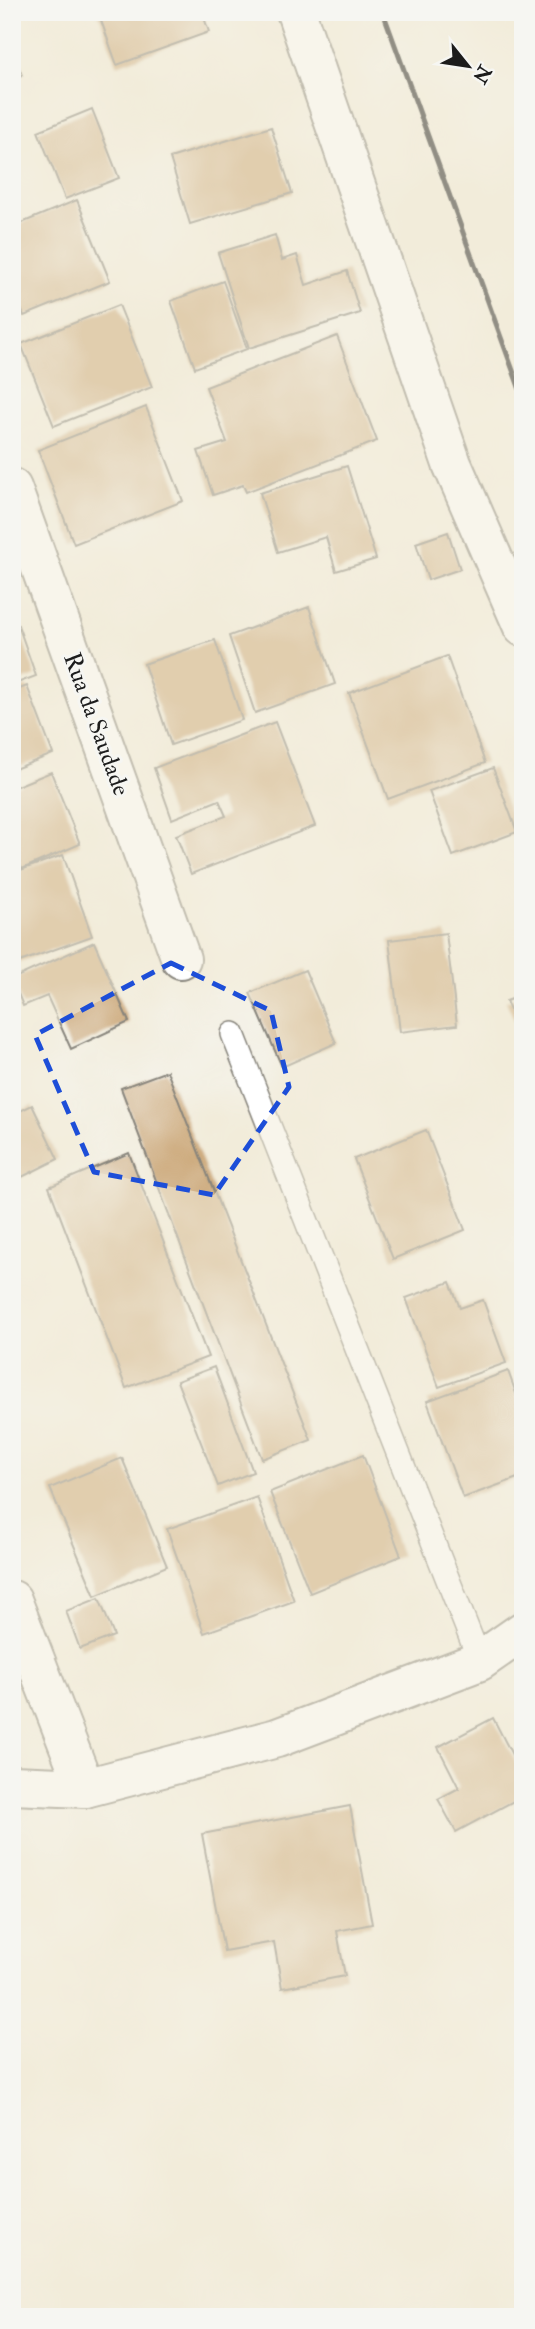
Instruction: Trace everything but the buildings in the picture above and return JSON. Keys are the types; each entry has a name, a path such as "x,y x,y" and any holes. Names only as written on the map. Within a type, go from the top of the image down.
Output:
{"street":[{"path":"296,12 452,464 523,627"},
{"name":"Rua da Saudade","path":"12,488 181,960"},
{"path":"12,1600 85,1788"},
{"path":"12,1785 85,1788 277,1738 480,1661 523,1630"}],"lane":[{"path":"233,1034 480,1661"}],"highlighted area":[{"path":"171,963 271,1011 289,1087 214,1195 94,1172 35,1035"}],"railway":[{"path":"383,12 523,398"}]}
